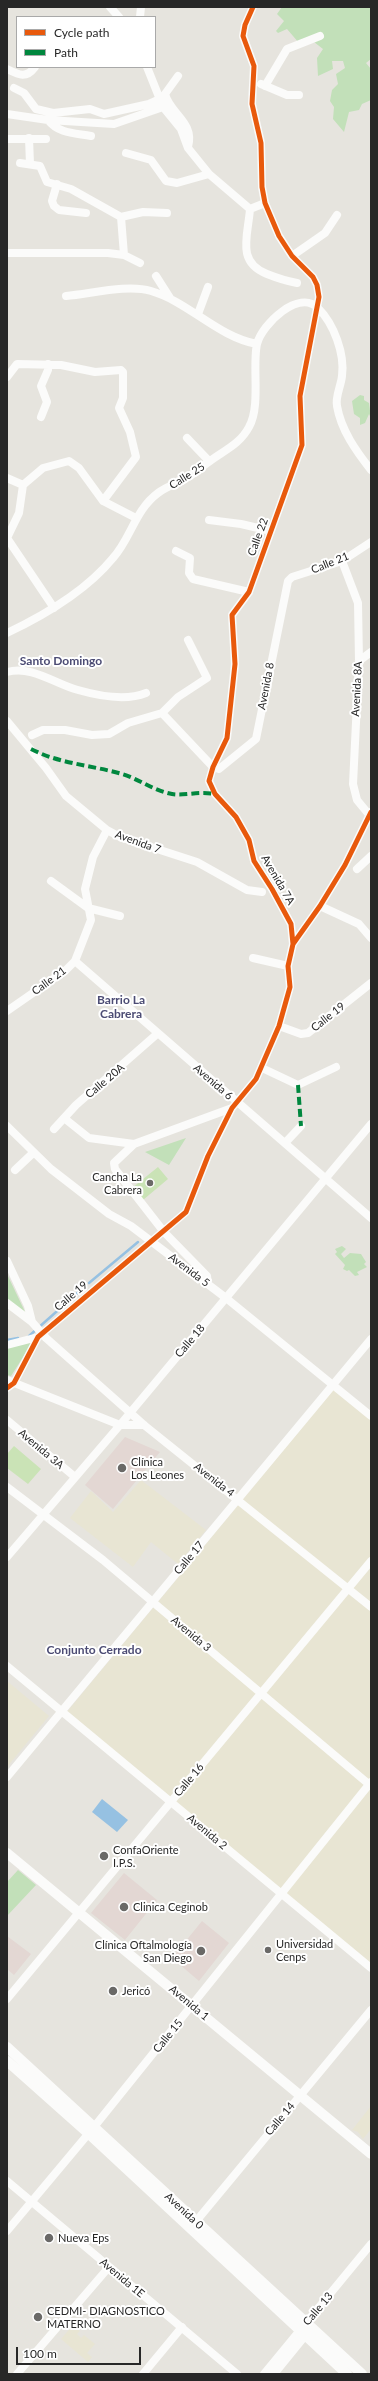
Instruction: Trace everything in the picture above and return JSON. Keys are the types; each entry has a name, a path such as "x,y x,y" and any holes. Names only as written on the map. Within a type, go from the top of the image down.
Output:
{"street":[{"path":"110,7 118,16"},
{"name":"Calle 22","path":"212,767 227,738 236,664 232,615 248,592 272,531 302,445 300,396 318,308 317,285 313,277 292,256 279,236 265,203 262,187 261,143 252,104 255,82 254,66 243,36 253,7"},
{"path":"265,86 287,49 320,36"},
{"path":"7,69 21,76 30,74 34,68"},
{"path":"147,68 161,103 181,129 188,148 209,174 250,209"},
{"path":"178,76 164,94 166,101 188,128 190,139 188,148"},
{"path":"255,82 287,95 299,95"},
{"path":"14,88 24,93 36,109 53,113 90,109 104,114 161,103"},
{"path":"7,114 48,120 114,124 161,103"},
{"path":"48,120 54,128 61,131 91,136"},
{"path":"29,138 30,164"},
{"path":"7,139 46,139"},
{"path":"126,153 151,160 166,181 177,183 209,174"},
{"path":"20,164 40,166 48,182 71,189 121,218 143,212 167,213"},
{"path":"57,184 52,201 54,206 59,210 86,213"},
{"path":"250,209 265,203"},
{"path":"250,209 247,247 249,264 255,270 285,281 297,282"},
{"path":"292,256 325,233 337,215"},
{"path":"121,218 124,255"},
{"path":"7,253 124,255 140,263"},
{"path":"156,276 170,298"},
{"path":"198,314 208,287"},
{"path":"66,296 134,288 151,291 170,298 241,341 257,344"},
{"name":"Calle 25","path":"7,633 54,608 78,591 114,558 142,508 158,492 189,477 237,444 250,425 255,400 257,344 263,330 287,308 300,304 310,304 318,308"},
{"path":"318,308 334,333 340,353 342,375 336,403 341,423 359,455 371,470"},
{"path":"7,377 16,364 48,364 95,372 121,370 123,372 123,398 119,406 130,432 136,457 104,501"},
{"path":"41,417 47,402 41,386 48,370 48,364"},
{"path":"187,438 209,462"},
{"path":"54,608 7,538 19,512 23,485 43,468 69,461 79,468 104,501 136,518"},
{"path":"7,478 23,485"},
{"path":"209,520 241,524 272,531"},
{"name":"Calle 21","path":"288,581 292,577 342,561 371,542"},
{"path":"176,551 190,558 189,573 193,579 248,592"},
{"name":"Avenida 8A","path":"342,561 358,603 359,661 353,784 357,800 370,814"},
{"name":"Avenida 8","path":"212,767 219,769 256,739 288,581"},
{"path":"32,735 43,730 65,730 92,735 109,734 128,723 162,713 178,697 207,678 188,640"},
{"path":"359,661 371,652"},
{"path":"7,672 18,670 31,672 78,690 123,698 146,693"},
{"path":"162,713 212,767"},
{"name":"Avenida 7","path":"8,724 46,768 66,796 107,830 120,837 197,862 247,890 262,892"},
{"name":"Avenida 7A","path":"212,767 209,781 215,794 236,817 249,840 254,861 272,889 291,924 293,944"},
{"path":"293,944 320,906 345,865 370,814"},
{"name":"Calle 21","path":"7,1011 66,970 75,961 92,920 88,908 85,889 93,857 107,830"},
{"path":"357,869 371,856"},
{"path":"51,881 88,908 120,916"},
{"path":"320,906 359,924 371,938"},
{"name":"Calle 19","path":"7,1388 42,1337 186,1212 208,1156 234,1105 256,1079 279,1026 290,987 288,966 293,944"},
{"path":"253,958 288,966"},
{"name":"Avenida 6","path":"75,961 234,1105 285,1143 371,1218"},
{"name":"Calle 19","path":"279,1026 301,1034 308,1033 371,983"},
{"name":"Calle 20A","path":"54,1129 76,1105 157,1034"},
{"path":"262,1068 298,1085 336,1066"},
{"path":"208,1284 207,1276 164,1232 115,1169 115,1159 134,1144 234,1105"},
{"path":"64,1118 89,1138 134,1144"},
{"name":"Calle 18","path":"7,1556 120,1425 371,1124"},
{"name":"Avenida 5","path":"7,1126 10,1135 109,1214 131,1226 208,1284 371,1416"},
{"path":"285,1143 301,1126"},
{"path":"15,1170 33,1153"},
{"path":"7,1261 28,1306 34,1324"},
{"name":"Avenida 4","path":"7,1303 34,1324 42,1337 144,1425 371,1607"},
{"path":"7,1345 42,1337"},
{"name":"Calle 17","path":"7,1777 371,1339"},
{"path":"11,1381 120,1425 144,1425"},
{"name":"Avenida 3A","path":"7,1420 75,1478"},
{"name":"Avenida 3","path":"7,1487 44,1513 153,1602 370,1784"},
{"name":"Calle 16","path":"7,1999 371,1561"},
{"name":"Avenida 2","path":"7,1666 371,1968"},
{"name":"Calle 15","path":"7,2231 91,2131 370,1784"},
{"name":"Avenida 1","path":"7,1853 371,2154"},
{"name":"Calle 14","path":"192,2225 371,2010"},
{"name":"Avenida 0","path":"7,2048 91,2131 192,2225 302,2334 347,2374"},
{"name":"Avenida 0","path":"7,2061 91,2131"},
{"name":"Avenida 1E","path":"7,2181 237,2374"},
{"name":"Avenida 0","path":"192,2225 310,2324 362,2374"},
{"name":"Calle 13","path":"274,2374 302,2334 371,2244"},
{"path":"17,2374 109,2267"},
{"path":"143,2374 182,2328"},
{"name":"Calle 13","path":"264,2374 302,2334"}],"shaded area":[{"path":"334,1389 371,1419 371,1969 66,1713"},
{"name":"Clínica Los Leones","path":"125,1437 160,1452 113,1509 85,1485"},
{"path":"141,1480 206,1530 178,1564 151,1542 133,1567 70,1518 91,1491 113,1512"},
{"path":"7,1681 49,1716 7,1767"},
{"name":"Clinica Ceginob","path":"124,1873 157,1900 125,1940 91,1913"},
{"name":"Clínica Oftalmología San Diego","path":"202,1921 229,1943 199,1981 172,1958"},
{"path":"7,1936 31,1954 14,1975 7,1969"},
{"path":"371,2106 371,2129 363,2139 358,2132 352,2130"},
{"path":"73,2325 80,2331 77,2334 81,2338 84,2335 95,2344 87,2353 92,2357 88,2362 61,2339"}],"green space":[{"path":"282,7 371,7 371,59 366,63 371,69 371,100 362,104 359,110 349,112 344,132 333,119 334,107 330,101 332,90 338,84 336,74 345,68 343,61 332,61 333,69 318,76 317,58 323,49 314,42 299,43 287,29 278,33 276,31 284,21 277,14"},
{"path":"360,395 364,396 364,400 369,403 371,418 369,414 365,423 360,425 360,418 354,414 352,401"},
{"path":"186,1138 169,1165 145,1152"},
{"name":"Cancha La Cabrera","path":"158,1167 168,1179 143,1200 132,1188"},
{"path":"342,1246 346,1249 341,1254 344,1258 350,1253 361,1254 366,1262 364,1264 367,1267 357,1272 359,1275 355,1276 349,1270 347,1271 343,1269 345,1265 335,1254 337,1252 335,1249"},
{"path":"7,1274 27,1316 7,1302"},
{"path":"34,1340 11,1376 7,1375 7,1347"},
{"path":"14,1446 41,1469 28,1484 7,1468 7,1454"},
{"path":"18,1870 36,1885 7,1916 7,1882"}],"water":[{"path":"102,1799 128,1820 117,1832 92,1812"}],"waterway":[{"path":"89,1283 138,1242"},
{"path":"29,1336 82,1289"},
{"path":"7,1340 18,1338"}],"marked path":[{"path":"31,749 53,758 122,774 153,788 172,794 215,794"},
{"path":"298,1085 301,1126"}],"cycle path":[{"path":"253,7 245,25 243,36 254,66 252,104 261,143 262,187 265,203 279,236 292,256 313,277 317,285 319,297 300,396 302,445 249,592 232,615 235,664 227,738 213,767 209,781 215,794 236,817 249,840 254,861 272,889 291,924 293,944"},
{"path":"7,1388 14,1383 38,1337 186,1212 208,1156 232,1108 256,1079 279,1026 290,987 288,966 293,944 320,906 345,865 371,812"}],"place":[{"name":"Cancha La Cabrera","path":"150,1183"},
{"name":"Clínica Los Leones","path":"122,1468"},
{"name":"ConfaOriente I.P.S.","path":"104,1856"},
{"name":"Clinica Ceginob","path":"124,1907"},
{"name":"Universidad Cenps","path":"268,1950"},
{"name":"Clínica Oftalmología San Diego","path":"201,1951"},
{"name":"Jericó","path":"113,1991"},
{"name":"Nueva Eps","path":"49,2238"},
{"name":"CEDMI- DIAGNOSTICO MATERNO","path":"38,2317"}],"district":[{"name":"Santo Domingo","path":"61,661"},
{"name":"Barrio La Cabrera","path":"121,1007"},
{"name":"Conjunto Cerrado","path":"94,1650"}]}
